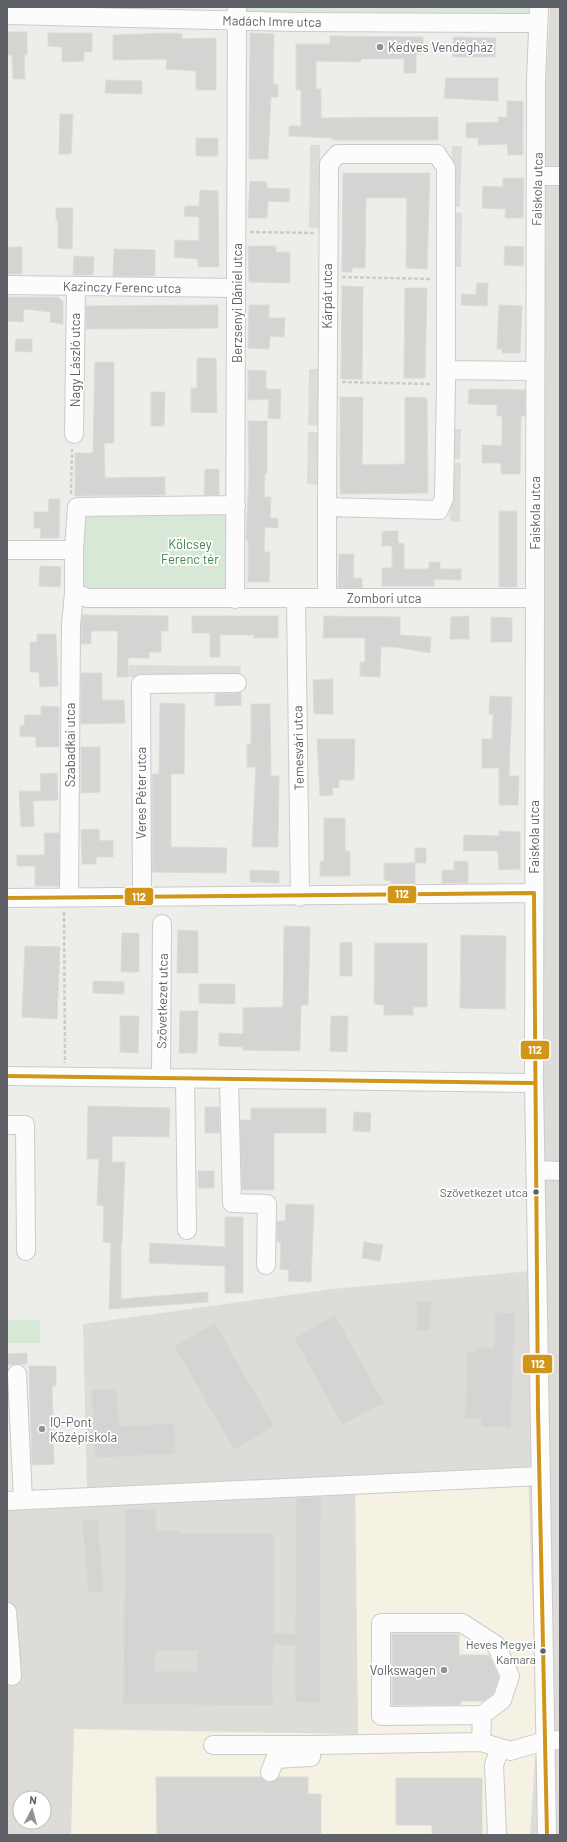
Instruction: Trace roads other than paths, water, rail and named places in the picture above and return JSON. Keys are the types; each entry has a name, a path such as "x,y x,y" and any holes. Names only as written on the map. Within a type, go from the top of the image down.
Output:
{"street":[{"name":"Madách Imre utca","path":"7,15 237,13 538,15"},
{"name":"Berzsenyi Dániel utca","path":"235,599 237,13"},
{"name":"Faiskola utca","path":"538,15 534,598 534,1083 538,1246 540,1476 553,1741 547,1835"},
{"name":"Kárpát utca","path":"338,154 437,154 446,168 446,377 444,498 439,510 327,507 328,164 338,154"},
{"path":"537,176 560,176"},
{"name":"Kazinczy Ferenc utca","path":"7,285 236,288"},
{"name":"Nagy László utca","path":"74,434 76,286"},
{"path":"446,377 535,371"},
{"path":"235,599 88,598 74,593 74,550 77,507 236,506"},
{"path":"327,507 327,598"},
{"path":"7,550 74,550"},
{"name":"Szabadkai utca","path":"66,897 71,625 74,593"},
{"name":"Zombori utca","path":"235,599 534,598"},
{"name":"Temesvári utca","path":"296,599 300,896"},
{"name":"Veres Péter utca","path":"142,898 141,684 237,684"},
{"path":"7,898 142,898 534,893"},
{"name":"Szövetkezet utca","path":"161,1078 162,924"},
{"path":"7,1076 534,1083"},
{"path":"185,1078 187,1230"},
{"path":"229,1079 232,1203 267,1204 266,1265"},
{"path":"7,1125 25,1125 26,1251"},
{"path":"535,1170 560,1170"},
{"path":"17,1374 15,1500 540,1476"},
{"path":"7,1612 12,1676"},
{"path":"381,1623 462,1623 496,1645 510,1676 502,1700 482,1715 381,1716 381,1623"},
{"path":"481,1742 482,1715"},
{"path":"213,1745 481,1742 510,1751 553,1741"},
{"path":"270,1772 275,1759 311,1757 312,1745"},
{"path":"497,1835 494,1765 500,1748"}],"place":[{"name":"Kedves Vendégház","path":"380,47"},
{"name":"Szövetkezet utca","path":"536,1192"},
{"name":"IQ-Pont Középiskola","path":"42,1429"},
{"name":"Heves Megyei Kamara","path":"543,1651"},
{"name":"Volkswagen","path":"444,1670"}],"park label":[{"name":"Kölcsey Ferenc tér","path":"190,552"}]}
